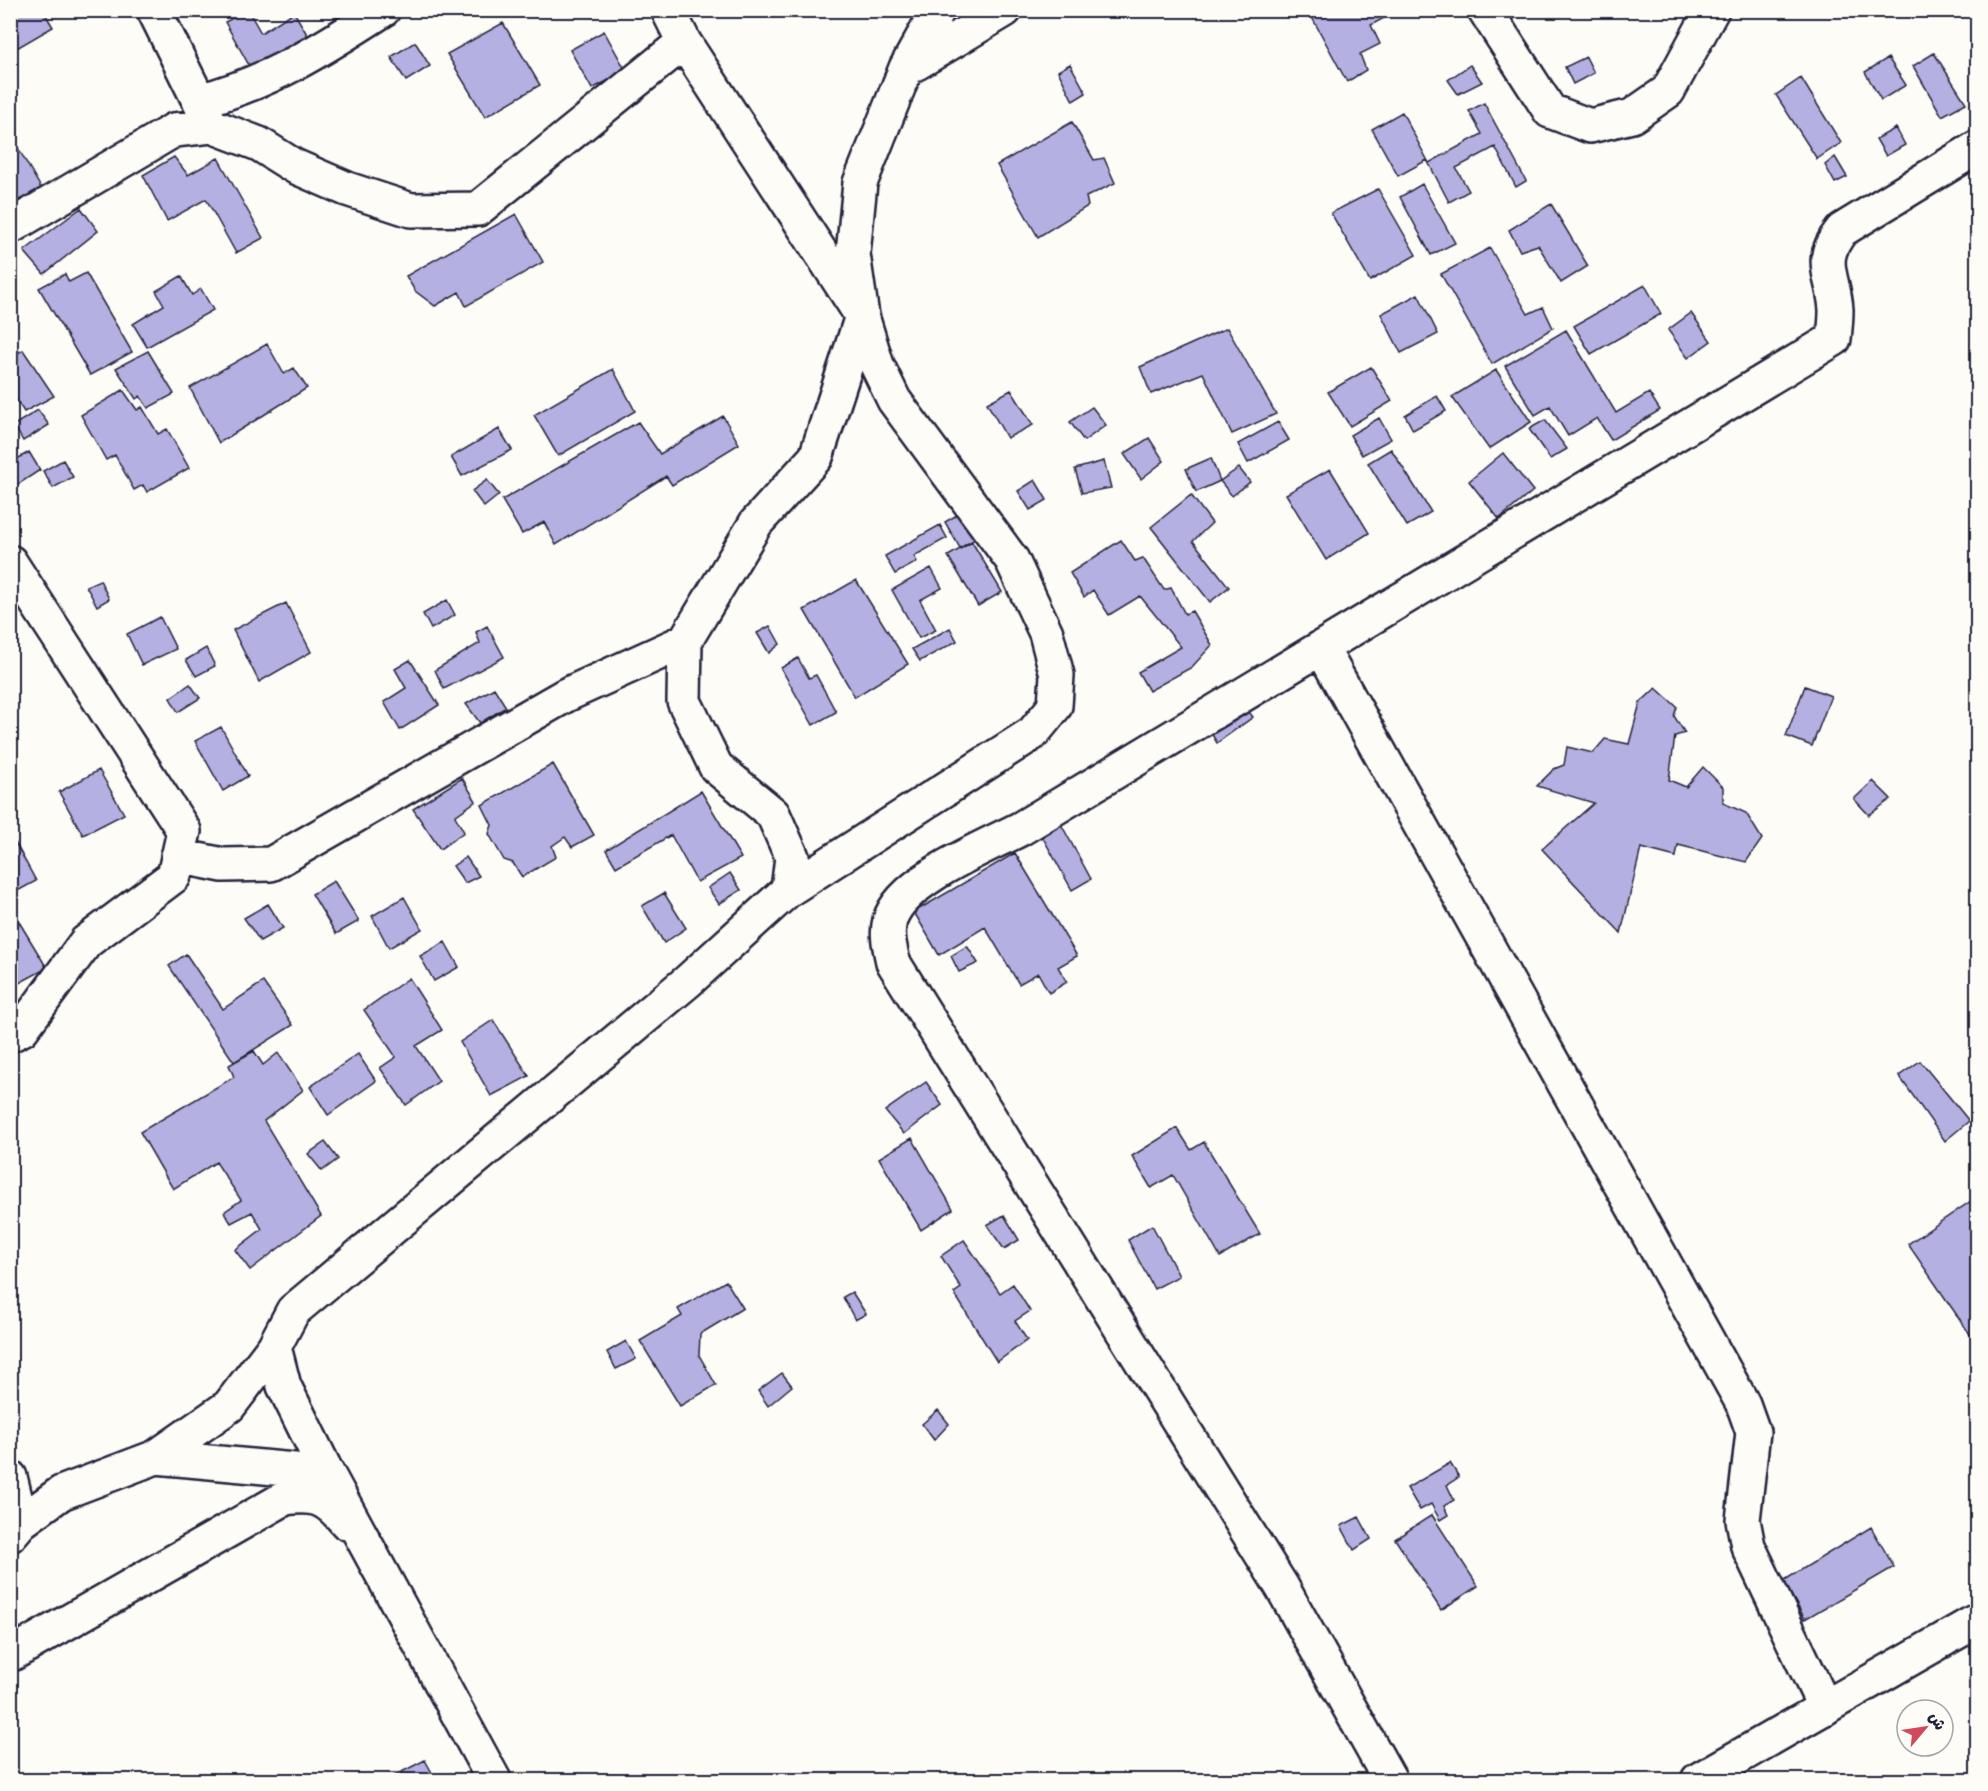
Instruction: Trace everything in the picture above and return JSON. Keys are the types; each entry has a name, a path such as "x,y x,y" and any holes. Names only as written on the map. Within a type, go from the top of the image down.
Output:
{"street":[{"path":"154,10 206,114 294,165 347,189 411,210 478,209 684,42"},
{"path":"10,227 174,130 206,114 241,90 307,59 383,10"},
{"path":"668,10 684,42 862,316"},
{"path":"16,1528 61,1493 156,1457 229,1406 274,1347 293,1311 688,981 788,890 1033,733 1055,705 1057,675 1046,633 1012,560 894,400 878,365 862,316 853,254 860,183 906,68 938,10"},
{"path":"906,68 1005,10"},
{"path":"1485,10 1550,111 1590,126 1632,116 1668,91 1712,10"},
{"path":"1390,1780 1282,1587 892,962 887,936 890,918 915,886 922,881 1020,829 1834,339 1836,309 1826,262 1831,244 1842,230 1977,147"},
{"path":"788,890 792,856 773,814 716,767 684,701 686,641 756,523 816,457 862,316"},
{"path":"10,562 184,831 174,876 86,942 22,1029 10,1035"},
{"path":"178,856 223,865 271,864 566,695 686,641"},
{"path":"1322,649 1743,1404 1753,1432 1743,1520 1748,1546 1825,1708"},
{"path":"274,1347 284,1386 327,1473 494,1780"},
{"path":"156,1457 327,1473"},
{"path":"10,1477 16,1528"},
{"path":"10,1655 285,1498 311,1495 336,1510 362,1540"},
{"path":"1698,1780 1977,1620"}],"building":[{"path":"10,10 46,10 44,12 53,27 10,52"},
{"path":"248,10 261,33 294,12 308,36 250,67 225,22"},
{"path":"1311,10 1383,10 1386,17 1371,25 1380,44 1360,54 1366,70 1347,82 1309,12"},
{"path":"1966,10 1978,10 1978,31"},
{"path":"503,23 540,85 485,117 447,54"},
{"path":"604,31 626,71 592,89 570,50"},
{"path":"415,42 430,66 406,81 391,57"},
{"path":"1934,53 1966,103 1942,116 1913,66"},
{"path":"1586,57 1594,73 1573,84 1565,67"},
{"path":"1888,58 1906,85 1881,100 1865,72"},
{"path":"1070,64 1086,93 1073,101 1058,71"},
{"path":"1470,65 1482,82 1458,94 1448,80"},
{"path":"1801,78 1841,143 1817,159 1776,95"},
{"path":"1484,103 1526,181 1516,187 1495,147 1456,168 1469,191 1449,202 1427,160 1398,176 1372,129 1402,112 1429,163 1482,134 1469,111"},
{"path":"1072,122 1094,160 1104,158 1115,183 1086,197 1088,206 1038,237 997,165"},
{"path":"1896,128 1905,145 1886,156 1876,139"},
{"path":"10,134 41,188 10,205"},
{"path":"174,157 188,175 218,158 263,238 236,253 206,199 167,221 143,175"},
{"path":"1835,157 1847,177 1835,183 1825,165"},
{"path":"1422,184 1455,243 1431,255 1400,197"},
{"path":"1378,189 1416,255 1370,281 1331,213"},
{"path":"1551,204 1588,266 1561,283 1538,245 1520,251 1509,230"},
{"path":"81,208 98,231 44,274 24,251"},
{"path":"516,214 543,262 466,306 459,292 435,306 415,291 406,276"},
{"path":"1490,248 1528,314 1543,307 1553,328 1492,364 1441,274"},
{"path":"86,273 132,352 90,375 39,288 65,274 69,282"},
{"path":"181,276 192,295 201,289 213,310 147,347 133,324 164,305 156,291"},
{"path":"1645,285 1661,314 1591,354 1574,326"},
{"path":"1418,294 1438,334 1401,353 1381,314"},
{"path":"1691,313 1711,341 1688,358 1668,330"},
{"path":"1227,328 1276,414 1232,434 1203,373 1151,394 1140,367"},
{"path":"1566,330 1616,413 1649,393 1660,410 1611,440 1597,418 1568,436 1550,406 1535,415 1505,366"},
{"path":"267,344 284,374 294,368 307,388 219,443 190,388"},
{"path":"23,350 54,396 24,412 10,390 10,357"},
{"path":"148,351 174,394 148,408 140,396 136,399 116,368"},
{"path":"1371,367 1392,401 1350,426 1328,392"},
{"path":"613,369 635,411 558,456 534,415"},
{"path":"1496,370 1531,422 1489,449 1452,397"},
{"path":"123,390 137,410 142,407 158,434 167,429 189,468 147,492 143,485 134,490 115,455 106,460 81,415"},
{"path":"1011,390 1033,425 1007,438 987,403"},
{"path":"1437,396 1446,411 1413,430 1405,415"},
{"path":"1092,407 1106,425 1084,441 1070,422"},
{"path":"38,410 49,425 23,441 14,425"},
{"path":"723,416 739,444 672,485 666,476 556,545 544,522 522,534 502,500 638,422 660,454"},
{"path":"1379,418 1391,439 1362,455 1350,435"},
{"path":"1545,420 1567,449 1550,459 1529,429"},
{"path":"1278,422 1289,440 1248,463 1238,444"},
{"path":"499,429 512,450 462,476 451,457"},
{"path":"1149,438 1164,461 1141,479 1124,454"},
{"path":"1391,449 1431,512 1407,526 1368,463"},
{"path":"29,452 40,470 17,485 10,475 10,463"},
{"path":"1503,453 1533,491 1499,519 1469,481"},
{"path":"1211,458 1220,481 1196,492 1186,469"},
{"path":"63,460 73,477 53,488 43,471"},
{"path":"1104,461 1111,488 1082,493 1075,469"},
{"path":"1239,468 1250,482 1232,496 1220,481"},
{"path":"1330,469 1369,533 1326,560 1286,494"},
{"path":"487,480 499,495 484,507 472,491"},
{"path":"1035,480 1047,500 1030,510 1018,491"},
{"path":"1191,495 1212,523 1193,541 1229,587 1210,602 1151,527"},
{"path":"967,509 982,535 960,548 945,522"},
{"path":"940,525 947,538 914,556 917,562 895,574 885,556"},
{"path":"1121,540 1135,561 1143,558 1164,590 1171,588 1185,614 1192,611 1212,645 1192,667 1149,691 1138,672 1181,647 1140,596 1109,615 1093,590 1084,597 1070,573"},
{"path":"972,542 1002,592 978,606 948,556"},
{"path":"931,568 942,588 920,600 936,630 919,638 892,590"},
{"path":"100,580 109,599 97,606 86,586"},
{"path":"856,580 908,664 855,697 804,610"},
{"path":"447,600 455,615 431,629 423,614"},
{"path":"286,603 311,652 259,682 233,630"},
{"path":"160,617 176,649 142,665 127,634"},
{"path":"487,626 504,657 444,689 435,670 480,643 476,632"},
{"path":"770,626 780,644 769,653 757,633"},
{"path":"950,628 957,641 920,661 912,649"},
{"path":"206,648 215,666 196,676 186,660"},
{"path":"798,658 809,678 816,675 836,712 813,725 781,668"},
{"path":"410,660 439,705 400,730 384,702 406,688 395,669"},
{"path":"190,684 200,698 178,712 170,698"},
{"path":"1805,686 1831,696 1812,746 1786,736"},
{"path":"494,688 506,707 480,723 466,704"},
{"path":"1656,688 1677,707 1674,716 1685,733 1675,736 1669,780 1686,787 1703,767 1723,787 1723,803 1746,813 1762,839 1746,862 1678,845 1676,857 1641,848 1621,933 1542,849 1594,803 1537,786 1554,769 1564,765 1567,747 1593,753 1605,739 1629,744 1640,703"},
{"path":"1243,704 1253,717 1217,743 1208,728"},
{"path":"221,727 248,776 223,791 195,741"},
{"path":"553,764 594,835 572,847 565,837 552,846 556,857 522,877 513,863 504,860 489,834 492,825 482,805"},
{"path":"99,770 124,814 83,835 59,792"},
{"path":"462,778 476,801 455,816 464,832 440,849 413,809"},
{"path":"1873,781 1891,799 1869,815 1854,799"},
{"path":"701,791 741,858 697,882 671,835 616,867 606,850"},
{"path":"1061,824 1091,879 1072,890 1042,836"},
{"path":"10,833 36,881 10,895"},
{"path":"1015,853 1077,956 1058,967 1067,982 1049,993 1038,973 1019,984 985,927 939,955 914,912"},
{"path":"466,857 479,876 465,883 453,866"},
{"path":"730,873 741,890 719,904 708,888"},
{"path":"334,881 359,921 336,934 312,894"},
{"path":"664,893 686,928 664,943 642,906"},
{"path":"404,897 422,929 389,948 372,916"},
{"path":"268,904 283,928 260,941 244,918"},
{"path":"10,907 47,968 10,988"},
{"path":"445,942 459,967 434,981 420,956"},
{"path":"967,946 978,963 959,972 951,956"},
{"path":"186,954 223,1009 263,982 293,1025 234,1062 169,966"},
{"path":"409,978 442,1030 416,1046 439,1081 406,1105 380,1068 396,1057 364,1010"},
{"path":"493,1020 529,1076 491,1096 460,1042"},
{"path":"254,1051 263,1065 278,1053 303,1090 264,1121 321,1216 250,1270 235,1250 262,1229 252,1212 231,1223 224,1212 241,1200 216,1162 173,1189 140,1132 234,1077 229,1065"},
{"path":"358,1054 376,1081 328,1115 310,1087"},
{"path":"1920,1061 1969,1121 1945,1141 1899,1076"},
{"path":"926,1082 942,1105 904,1134 885,1111"},
{"path":"1177,1128 1191,1150 1204,1142 1260,1234 1220,1257 1173,1175 1151,1188 1132,1156"},
{"path":"912,1138 953,1209 921,1230 879,1158"},
{"path":"325,1142 338,1159 322,1171 308,1154"},
{"path":"1978,1198 1978,1346 1908,1244"},
{"path":"1004,1215 1019,1240 1004,1249 987,1225"},
{"path":"1152,1225 1179,1276 1154,1289 1128,1240"},
{"path":"964,1240 1000,1293 1013,1284 1030,1311 1015,1321 1027,1340 997,1362 954,1293 961,1288 941,1256"},
{"path":"726,1281 743,1308 700,1334 699,1355 716,1385 680,1406 640,1341 682,1316 678,1309"},
{"path":"852,1292 866,1314 855,1320 843,1297"},
{"path":"626,1341 636,1359 616,1369 607,1352"},
{"path":"782,1373 792,1386 768,1406 758,1391"},
{"path":"938,1410 949,1424 934,1440 922,1424"},
{"path":"1450,1463 1459,1477 1447,1485 1454,1500 1444,1506 1448,1515 1440,1520 1431,1504 1420,1510 1407,1488"},
{"path":"1432,1515 1478,1586 1441,1610 1395,1539"},
{"path":"1359,1517 1371,1539 1354,1550 1341,1526"},
{"path":"1871,1527 1894,1567 1805,1619 1783,1581"},
{"path":"425,1760 436,1780 386,1780"}]}
